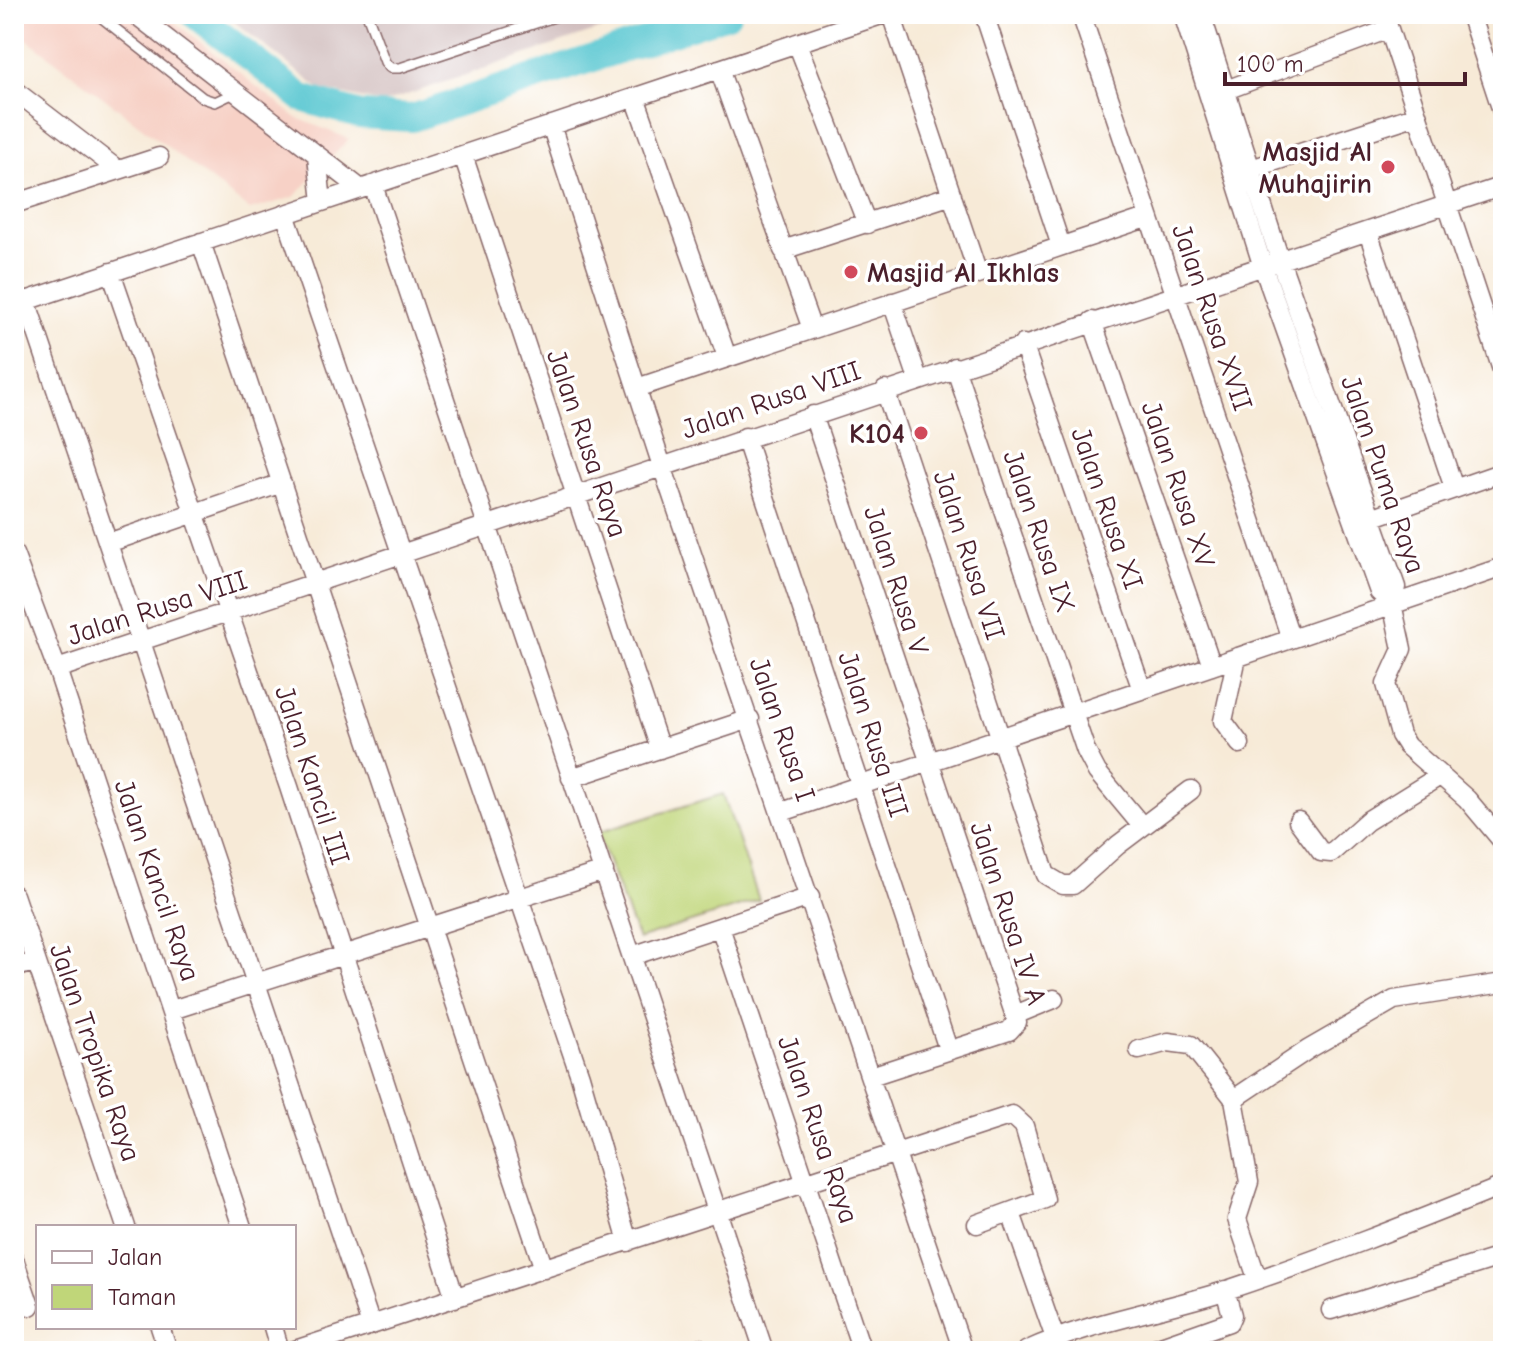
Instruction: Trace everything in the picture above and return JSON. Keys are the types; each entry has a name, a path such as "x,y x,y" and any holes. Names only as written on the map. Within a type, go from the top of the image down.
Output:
{"street":[{"path":"135,14 317,156 367,187 487,524 764,1351"},
{"path":"371,1325 108,543 20,302 884,14"},
{"path":"891,14 978,274"},
{"path":"984,14 1061,246"},
{"name":"Jalan Rusa XVII","path":"1081,14 1291,639"},
{"path":"1183,14 1271,262"},
{"name":"Jalan Puma Raya","path":"1201,14 1251,169 1271,262 1379,592 1392,604 1396,587 1271,262"},
{"path":"1470,14 1503,114"},
{"path":"1226,90 1387,22 1503,373"},
{"path":"797,43 867,224"},
{"path":"719,69 812,329"},
{"path":"18,97 118,170"},
{"path":"635,97 727,357"},
{"path":"1251,169 1417,115"},
{"name":"Jalan Rusa I","path":"551,125 662,465 963,1351"},
{"name":"Jalan Rusa Raya","path":"463,155 660,749"},
{"path":"317,156 322,202"},
{"path":"14,204 159,157"},
{"name":"Jalan Rusa VIII","path":"57,669 1503,186"},
{"path":"783,250 952,195"},
{"path":"285,214 580,1076 628,1242"},
{"path":"637,388 1149,217"},
{"path":"1368,232 1454,488"},
{"path":"201,242 544,1269"},
{"name":"Jalan Kancil III","path":"111,272 228,613 455,1298"},
{"path":"892,302 918,379"},
{"name":"Jalan Rusa XV","path":"1092,321 1212,666"},
{"name":"Jalan Rusa XI","path":"1023,344 1142,690"},
{"name":"Jalan Rusa IX","path":"955,367 1091,763 1142,826"},
{"name":"Jalan Rusa VII","path":"885,390 1032,842 1052,881 1073,885 1142,826"},
{"name":"Jalan Rusa V","path":"813,415 929,762"},
{"name":"Jalan Rusa III","path":"745,437 948,1049"},
{"path":"1371,518 1503,472"},
{"path":"108,543 282,483"},
{"name":"Jalan Kancil Raya","path":"14,554 57,669 241,1225"},
{"path":"782,812 1503,567"},
{"path":"1392,604 1402,649 1386,684 1400,735 1407,746 1441,775 1503,842"},
{"path":"1237,657 1223,721 1240,744"},
{"path":"571,778 750,719"},
{"name":"Jalan Rusa IV A","path":"871,1076 1009,1031 1017,1022 929,762"},
{"path":"1298,821 1321,852 1331,853 1367,821 1441,775"},
{"path":"1142,826 1191,790"},
{"path":"172,1010 604,871"},
{"name":"Jalan Tropika Raya","path":"14,895 125,1225"},
{"path":"632,956 810,897"},
{"name":"Jalan Rusa Raya","path":"720,927 808,1182 862,1351"},
{"path":"14,968 36,961"},
{"path":"1234,1099 1309,1049 1394,1000 1503,983"},
{"path":"1015,1015 1054,999"},
{"path":"1139,1050 1168,1042 1191,1045 1234,1099 1249,1182 1237,1219 1257,1278"},
{"path":"292,1351 1007,1116 1015,1116 1024,1126 1045,1197 1042,1203 977,1224"},
{"path":"1026,1351 1055,1338 1225,1290 1375,1237 1503,1186"},
{"path":"1011,1213 1055,1338"},
{"path":"1331,1310 1503,1256"},
{"path":"14,1259 27,1307"},
{"path":"1147,1351 1229,1322 1232,1315 1225,1290"},
{"path":"161,1329 168,1351"},
{"path":"274,1329 280,1351"},
{"path":"683,1351 699,1348 702,1351"}],"lane":[{"path":"97,14 203,98 215,102 236,92"},
{"path":"367,14 385,62 390,68 400,68 563,14"}],"shaded area":[{"path":"14,14 164,14 297,118 349,139 294,197 250,210 14,29"},
{"path":"224,14 645,14 383,103 320,89"}],"green space":[{"path":"723,794 759,900 638,939 597,833"}],"waterway":[{"path":"194,14 302,98 360,115 412,118 727,14"}],"place":[{"name":"Masjid Al Muhajirin","path":"1388,167"},
{"name":"Masjid Al Ikhlas","path":"851,272"},
{"name":"K104","path":"921,433"}]}
